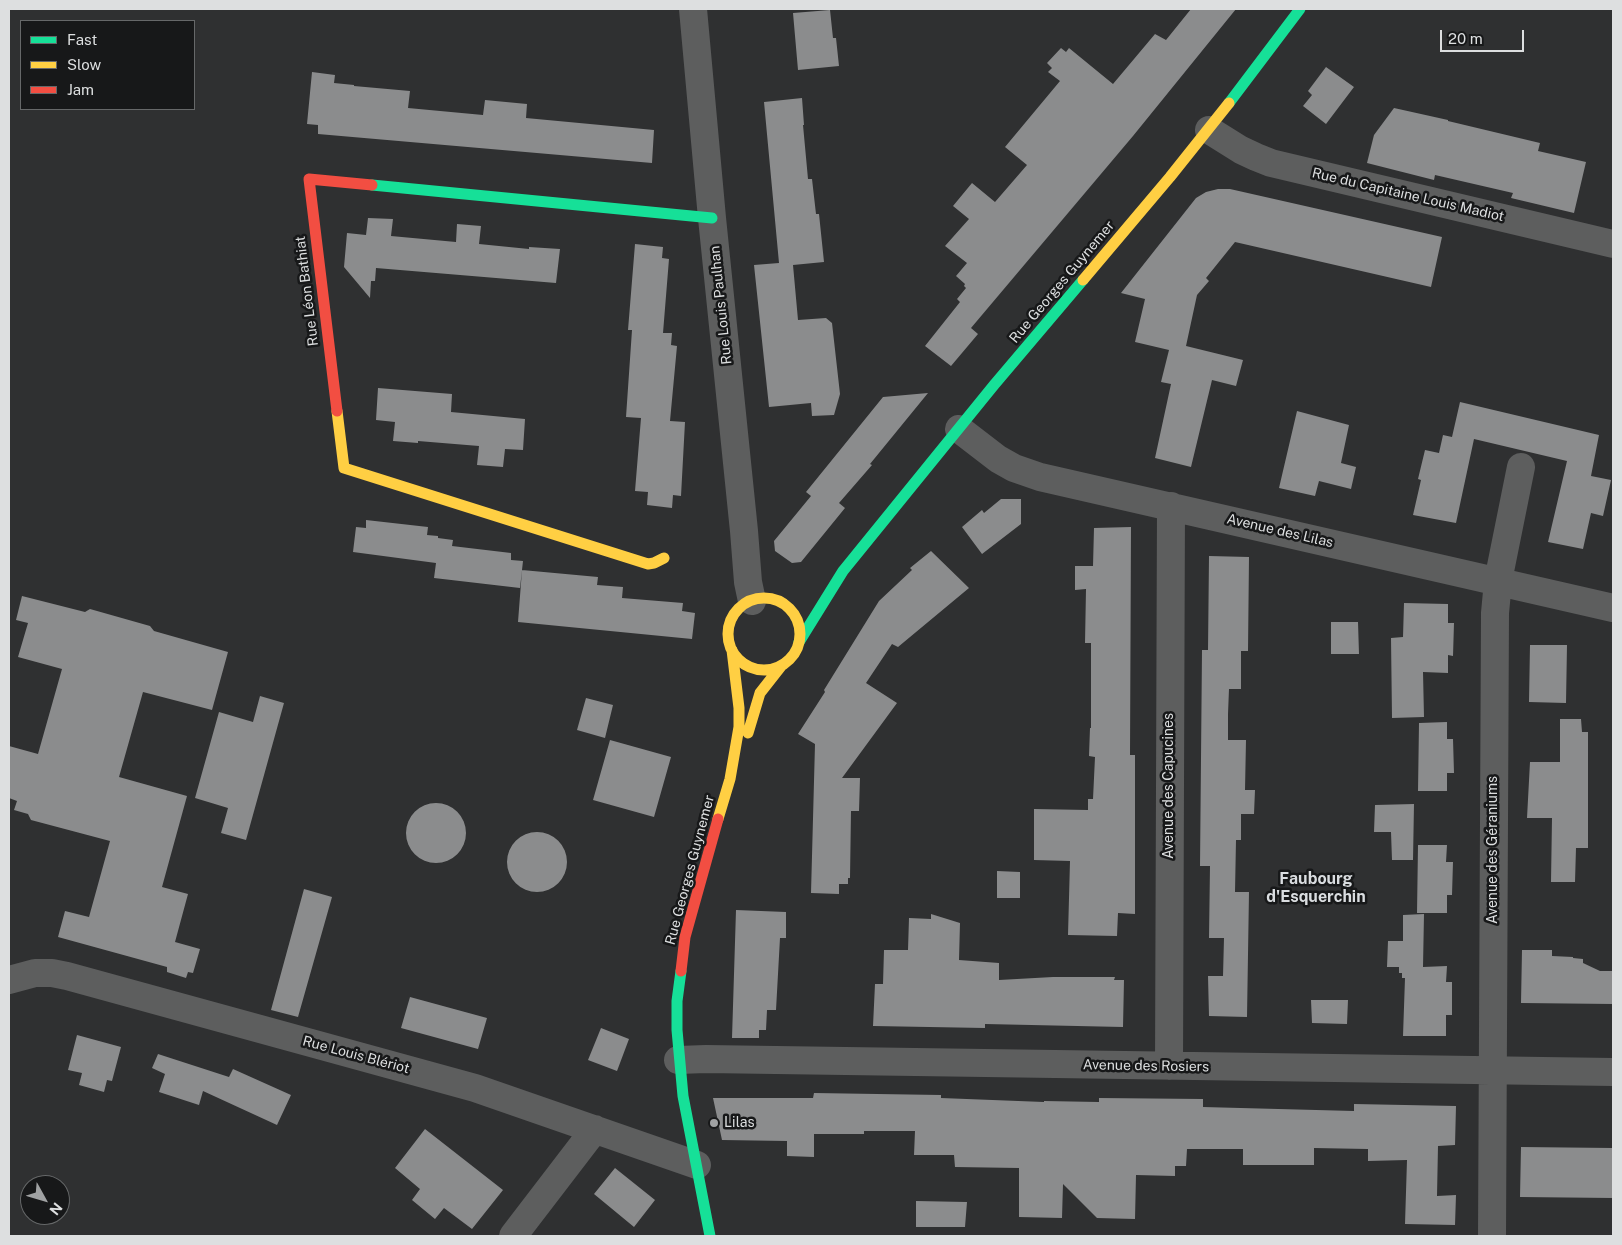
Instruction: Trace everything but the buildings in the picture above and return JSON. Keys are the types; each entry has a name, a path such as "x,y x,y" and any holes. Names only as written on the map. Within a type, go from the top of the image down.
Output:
{"main road":[{"name":"Rue Georges Guynemer","path":"799,642 843,571 1209,130 1300,9"},
{"name":"Rue Léon Bathiat","path":"664,558 648,564 344,468 309,179 712,218"},
{"name":"Rue Georges Guynemer","path":"816,590 843,571"},
{"path":"763,600 785,605 796,618 800,630 799,642 791,658 782,665 766,670 754,668 743,663 732,650 729,638 731,621 737,611 746,603 763,600 795,597"},
{"name":"Rue Georges Guynemer","path":"710,1236 682,1096 676,1030 677,1001 685,937 736,752 739,718 737,682 732,650"},
{"name":"Rue Georges Guynemer","path":"730,779 746,740 760,693 765,684 782,665"}],"street":[{"name":"Rue Louis Paulhan","path":"693,9 748,582 763,600"},
{"name":"Rue du Capitaine Louis Madiot","path":"1209,130 1256,158 1272,163 1613,244"},
{"name":"Avenue des Lilas","path":"959,429 998,459 1028,473 1613,608"},
{"name":"Avenue des Géraniums","path":"1492,1236 1495,613 1498,581 1521,467"},
{"name":"Avenue des Capucines","path":"1169,1066 1171,506"},
{"name":"Rue Louis Blériot","path":"9,980 35,973 52,973 67,976 475,1088 697,1165"},
{"name":"Avenue des Rosiers","path":"678,1060 1613,1072"},
{"path":"513,1236 595,1129"}],"traffic: fast":[{"path":"1229,103 1300,9"},
{"path":"372,185 712,218"},
{"path":"799,642 843,571 994,385 1083,280"},
{"path":"681,971 677,1001 677,1030 683,1096 710,1236"}],"traffic: slow":[{"path":"1083,280 1170,177 1229,103"},
{"path":"337,411 344,468 648,564 664,558"},
{"path":"764,598 784,604 794,614 800,634 794,654 784,664 764,670 744,664 734,654 728,634 734,614 744,604 764,598"},
{"path":"718,819 730,779 739,727 739,708 732,650"},
{"path":"748,733 760,693 782,665"}],"traffic: jam":[{"path":"337,411 309,179 372,185"},
{"path":"681,971 685,937 718,819"}],"place":[{"name":"Lilas","path":"714,1123"}],"district":[{"name":"Faubourg d'Esquerchin","path":"1316,888"}]}
